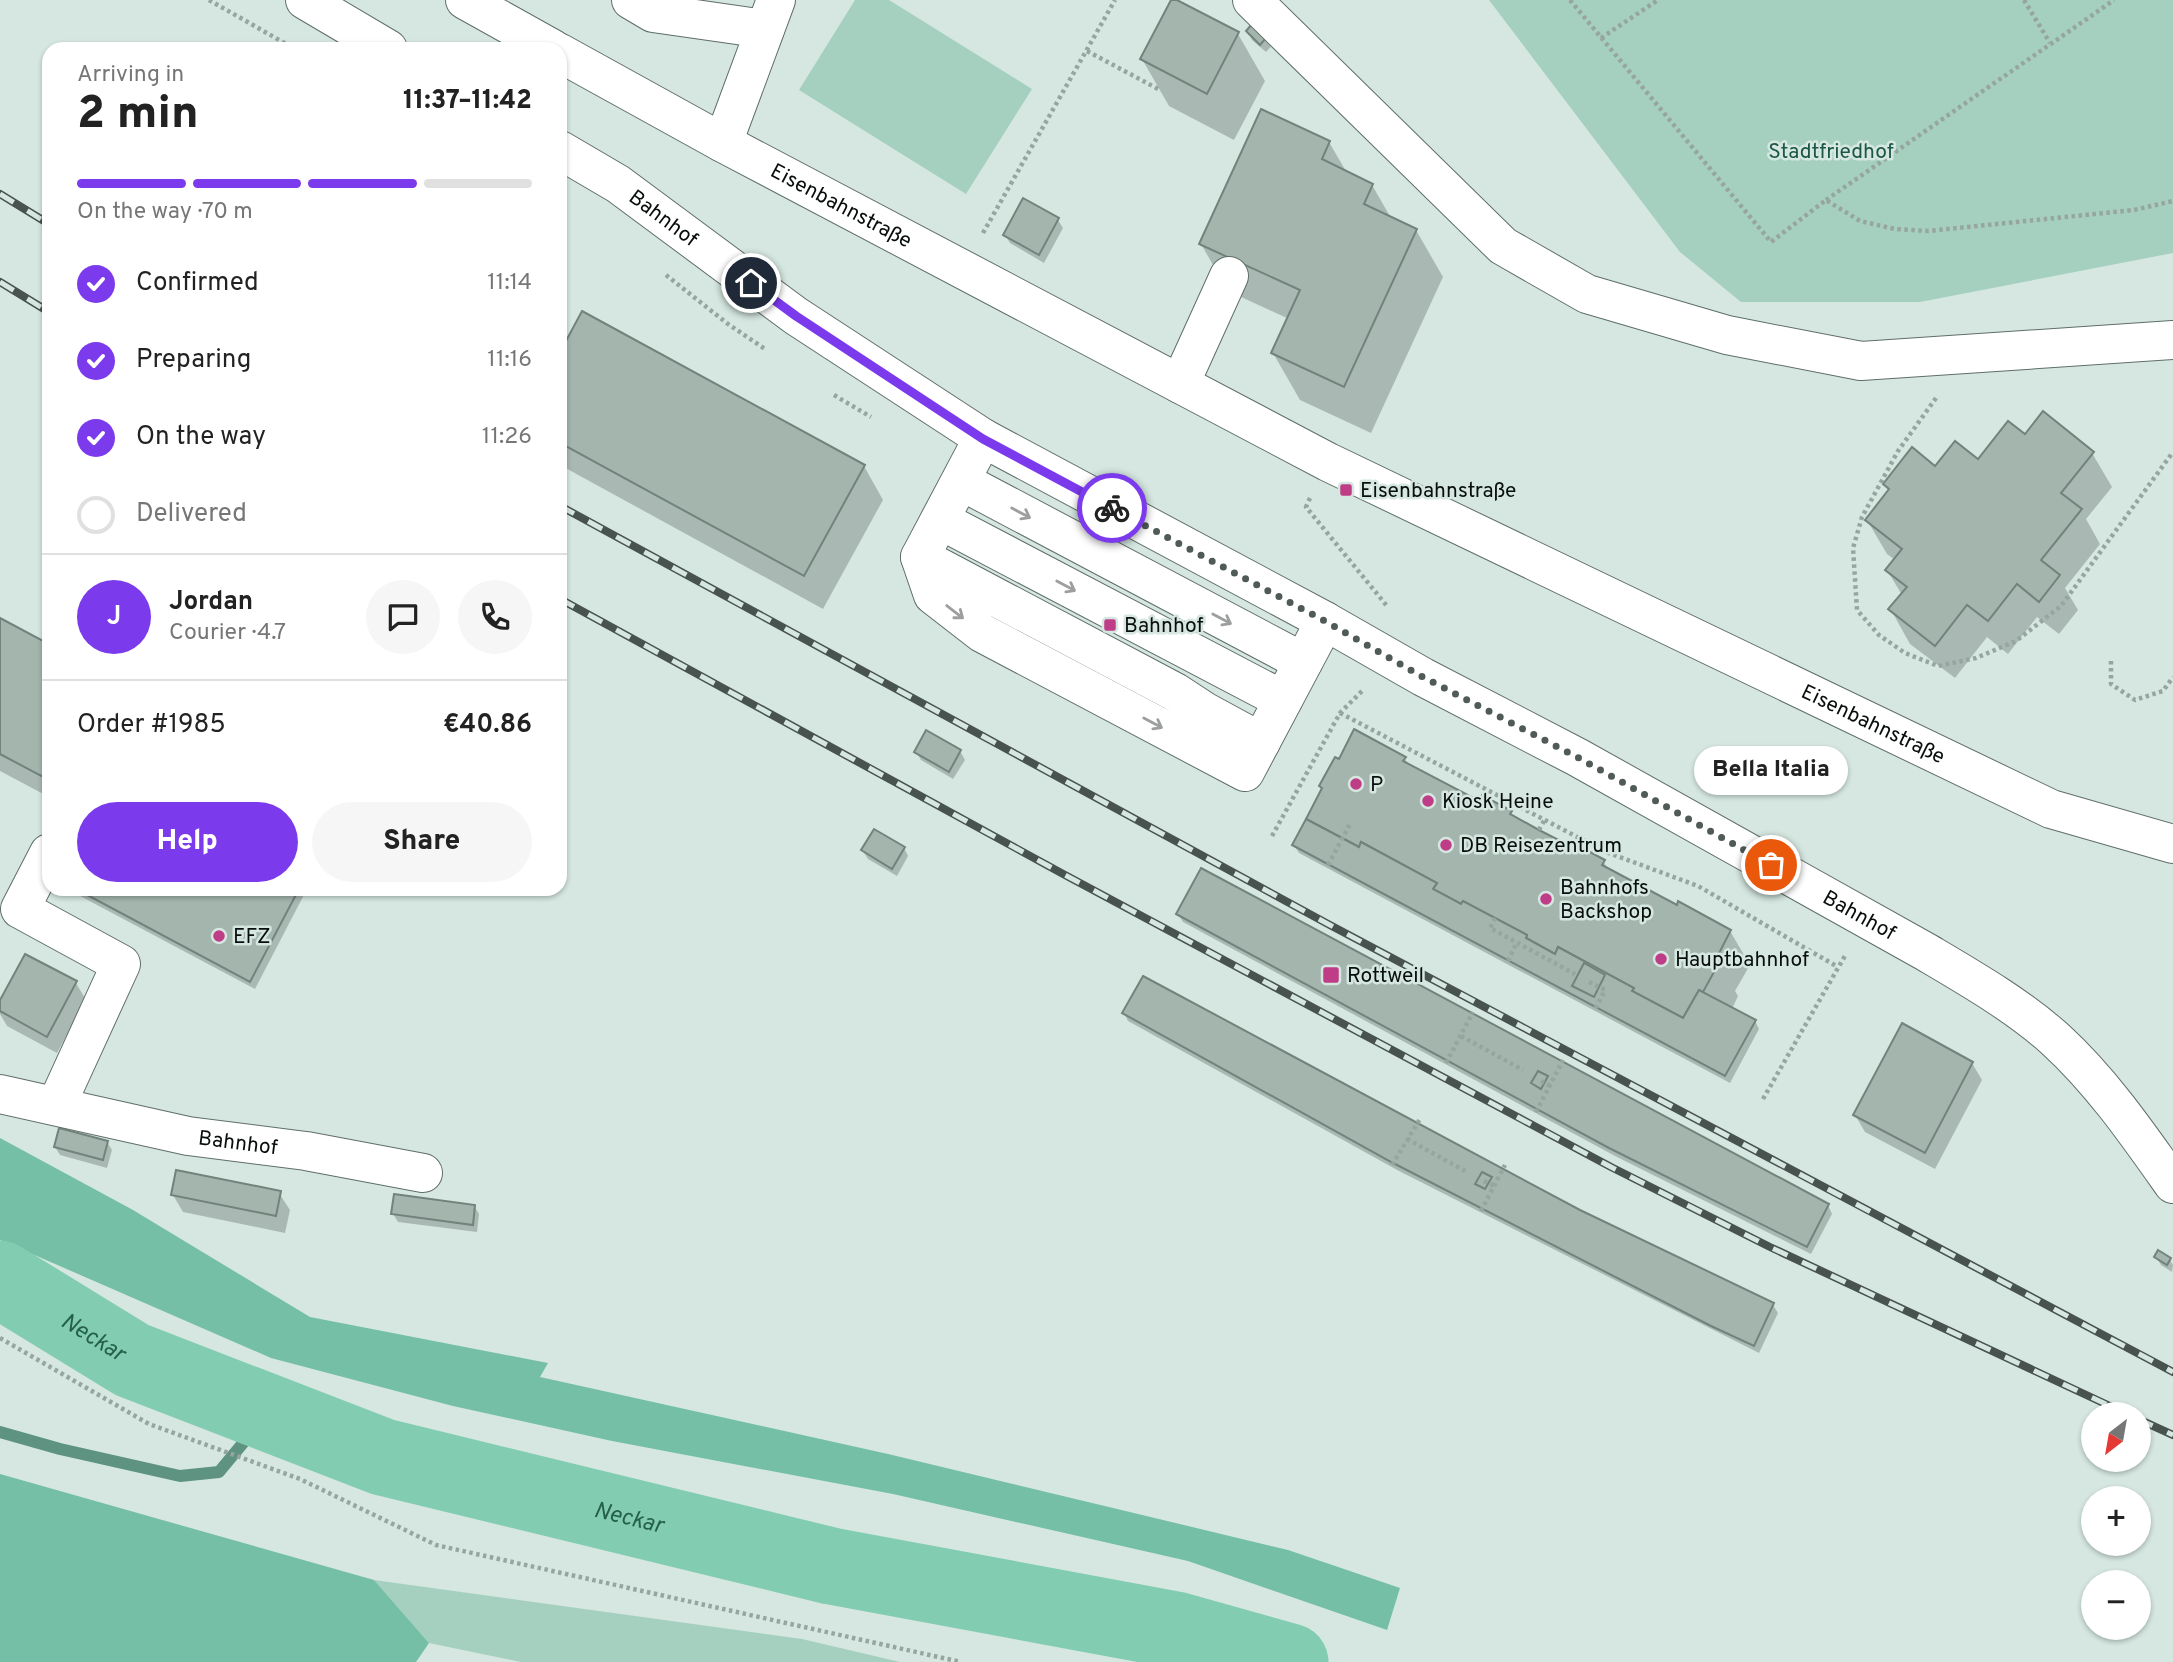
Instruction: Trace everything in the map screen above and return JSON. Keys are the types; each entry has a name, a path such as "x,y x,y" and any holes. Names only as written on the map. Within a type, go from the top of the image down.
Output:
{"street":[{"path":"305,0 376,42"},
{"path":"464,0 540,42"},
{"path":"631,0 653,13 771,15 723,143"},
{"path":"1252,0 1503,246 1587,293 1727,335 1861,360 2173,340"},
{"name":"Eisenbahnstraße","path":"567,57 723,143 1328,462 2051,809 2173,844"},
{"name":"Bahnhof","path":"567,154 618,184 796,316 983,439 1325,621 1423,677 1577,757 1975,981 2053,1038 2088,1072 2173,1184"},
{"path":"1180,384 1229,276"},
{"path":"983,439 920,557 1175,692 1261,742 1325,621"},
{"path":"961,481 1303,662"},
{"path":"940,520 1283,700"},
{"path":"42,867 20,909 121,964 56,1107"},
{"name":"Bahnhof","path":"0,1094 188,1136 306,1151 423,1173"}],"path":[{"path":"209,0 283,42"},
{"path":"962,270 1115,0"},
{"path":"1570,0 1771,242 1826,200 2114,0"},
{"path":"1601,38 1658,0"},
{"path":"2024,0 2050,43"},
{"path":"1087,51 1160,90"},
{"path":"1826,200 1860,220 1895,229 1928,231 2134,210 2173,201"},
{"path":"1967,354 1898,451 1862,517 1853,548 1857,610 1879,635 1905,653 1938,666 1976,658 2016,641 2061,606 2173,452"},
{"path":"1314,490 1306,507 1392,613"},
{"path":"2112,661 2111,684 2135,700 2163,691 2173,677"},
{"path":"1272,836 1340,713 1606,852 1698,886 1838,967 1763,1099"},
{"path":"1539,830 1545,819"},
{"path":"1328,865 1351,822"},
{"path":"1495,918 1490,928 1575,974"},
{"path":"1508,961 1517,942"},
{"path":"1589,982 1605,990 1595,1009"},
{"path":"1446,1063 1474,1012"},
{"path":"1461,1036 1522,1070"},
{"path":"1536,1112 1563,1060"},
{"path":"1541,1081 1550,1086"},
{"path":"1392,1165 1420,1119"},
{"path":"1407,1139 1467,1172"},
{"path":"1481,1211 1505,1165"},
{"path":"1484,1181 1494,1186"},
{"path":"0,1338 149,1424 300,1479 436,1545 961,1662"}],"green space":[{"path":"855,0 889,0 1032,89 966,194 799,90"},
{"name":"Stadtfriedhof","path":"1489,0 2173,0 2173,253 1920,302 1741,302 1680,252"},
{"path":"0,1138 133,1210 310,1317 548,1363 540,1377 888,1454 1288,1550 1400,1588 1387,1630 1188,1561 893,1494 612,1441 453,1406 271,1358 0,1240"},
{"path":"0,1474 374,1580 429,1643 416,1662 0,1662"},
{"path":"374,1580 802,1639 900,1662 521,1662 429,1643"}],"building":[{"path":"1171,0 1177,0 1239,32 1207,94 1140,59"},
{"path":"1257,18 1272,31 1260,45 1246,31"},
{"path":"1261,109 1330,141 1322,159 1373,184 1364,204 1417,229 1344,387 1271,353 1300,290 1199,244"},
{"path":"1023,198 1059,218 1039,255 1003,235"},
{"path":"582,311 865,465 804,576 567,447 567,339"},
{"path":"2043,411 2094,452 2061,493 2082,509 2041,560 2060,575 2039,602 2017,584 1988,621 1967,605 1935,646 1888,609 1907,587 1885,570 1902,549 1865,520 1889,489 1883,484 1912,447 1935,466 1955,441 1978,459 2008,421 2025,434"},
{"path":"0,618 42,640 42,776 0,754"},
{"path":"1354,729 1406,757 1403,761 1479,801 1482,795 1539,830 1574,848 1575,844 1605,860 1602,865 1731,930 1716,959 1720,961 1703,992 1699,990 1683,1018 1558,947 1555,954 1526,938 1527,935 1463,901 1461,904 1433,889 1437,883 1361,842 1359,847 1306,819 1322,788 1319,786 1335,757 1339,759"},
{"path":"926,730 961,750 949,772 914,752"},
{"path":"1306,819 1359,847 1361,842 1437,883 1433,889 1461,904 1463,901 1527,935 1526,938 1555,954 1558,947 1683,1018 1699,990 1756,1020 1725,1076 1292,845"},
{"path":"874,829 905,847 892,869 861,850"},
{"path":"1201,868 1829,1204 1807,1247 1609,1148 1176,914"},
{"name":"EFZ","path":"89,896 295,896 250,982"},
{"path":"25,954 77,981 47,1037 0,1011 0,1000"},
{"path":"1584,963 1605,975 1594,997 1572,986"},
{"path":"1143,976 1580,1210 1774,1303 1754,1346 1393,1163 1122,1013"},
{"path":"1902,1023 1973,1062 1925,1153 1853,1115"},
{"path":"1538,1071 1548,1076 1541,1089 1531,1083"},
{"path":"59,1128 108,1141 103,1160 54,1147"},
{"path":"176,1170 281,1191 276,1216 171,1195"},
{"path":"1482,1172 1492,1177 1485,1189 1475,1184"},
{"path":"394,1194 475,1205 473,1225 391,1214"},
{"path":"2158,1250 2171,1258 2167,1265 2154,1257"}],"waterway":[{"name":"Neckar","path":"0,1279 132,1360 383,1457 831,1566 1176,1630 1290,1662"},
{"path":"0,1432 60,1449 180,1476 219,1472 268,1413"}],"railway":[{"path":"0,194 42,220"},
{"path":"0,282 42,308"},
{"path":"567,510 1328,924 2173,1372"},
{"path":"567,603 1065,875 1611,1167 1770,1247 2101,1402"},
{"path":"2151,1425 2173,1435"}],"way so far":[{"path":"1112,508 1325,621 1423,677 1577,757 1771,865"}],"place":[{"name":"Eisenbahnstraße","path":"1346,490"},
{"name":"Bahnhof","path":"1110,625"},
{"name":"P","path":"1356,784"},
{"name":"Kiosk Heine","path":"1428,801"},
{"name":"DB Reisezentrum","path":"1446,845"},
{"name":"Bella Italia","path":"1771,865"},
{"name":"Bahnhofs Backshop","path":"1546,899"},
{"name":"EFZ","path":"219,936"},
{"name":"Hauptbahnhof","path":"1661,959"},
{"name":"Rottweil","path":"1331,975"}],"route":[{"path":"751,283 796,316 983,439 1112,508"}]}
